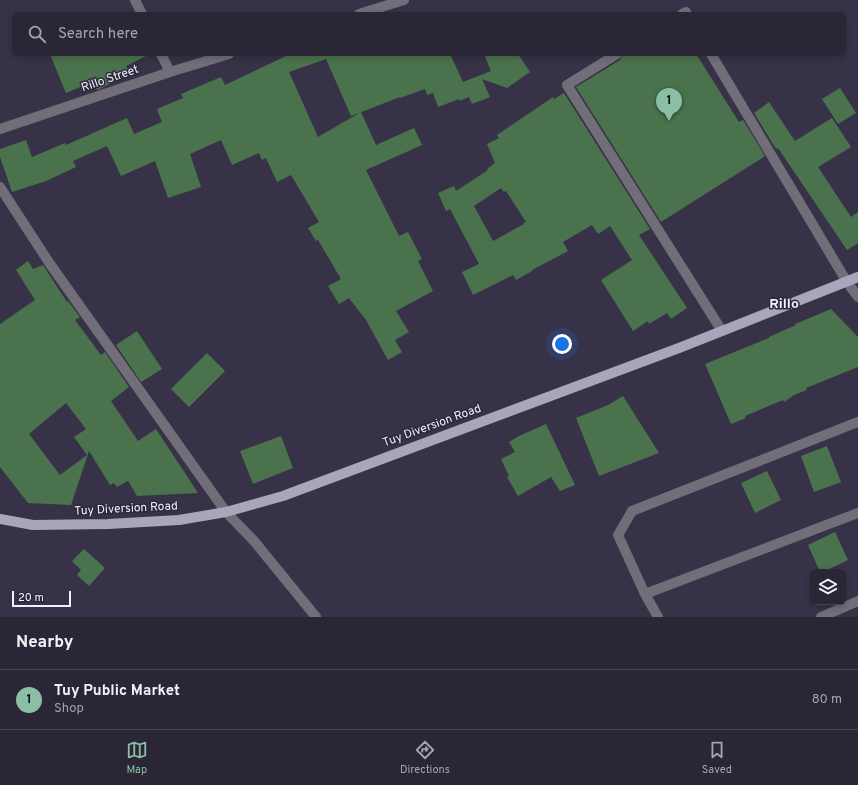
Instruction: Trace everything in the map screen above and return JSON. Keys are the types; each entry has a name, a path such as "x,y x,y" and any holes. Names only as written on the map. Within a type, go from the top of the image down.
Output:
{"main road":[{"name":"Tuy Diversion Road","path":"0,519 33,525 108,524 179,520 226,512 283,496 722,331 858,277"}],"street":[{"path":"135,0 141,12"},
{"path":"365,12 404,0"},
{"path":"163,56 170,72"},
{"name":"Rillo Street","path":"0,129 222,56"},
{"path":"614,56 567,85 722,331"},
{"path":"712,56 847,282 858,297"},
{"path":"0,187 50,264 226,512 254,541 316,617"},
{"path":"658,617 645,594 618,535 632,511 858,422"},
{"path":"645,594 858,513"},
{"path":"821,617 858,601"}],"building":[{"path":"51,56 146,56 126,66 130,73 100,89 97,90 93,83 66,93"},
{"path":"286,56 451,56 463,82 491,71 485,56 519,56 530,72 507,88 482,79 490,97 472,104 469,97 438,107 433,93 427,95 425,89 361,112 376,145 414,128 422,145 366,170 399,236 408,232 422,259 418,261 433,291 396,311 409,332 395,340 402,352 388,360 366,320 349,298 339,304 328,286 341,279 318,240 316,241 308,228 319,222 291,175 277,182 266,158 262,160 259,153 232,165 221,140 190,154 201,187 168,198 155,161 121,176 107,146 73,161 76,167 46,181 12,192 0,157 0,149 26,140 32,157 65,143 66,145 127,118 134,134 162,122 157,109 183,98 181,94 221,77 225,85","holes":["326,59 351,116 360,112 318,137 289,72"]},
{"path":"622,56 697,56 739,122 743,120 765,156 661,222 576,87 620,60"},
{"path":"840,88 856,113 838,124 822,99"},
{"path":"564,93 650,229 639,235 687,308 671,319 667,313 649,324 648,321 633,331 601,280 632,260 610,226 598,234 592,225 563,242 568,251 516,280 513,275 473,295 462,272 479,264 450,209 446,211 438,193 454,186 456,191 488,170 487,169 495,163 487,144 499,138 497,135 553,97 554,99","holes":["501,188 504,192 506,191 526,222 493,241 474,206"]},
{"path":"769,102 795,141 832,118 851,147 818,167 851,217 858,212 858,243 847,250 778,148 776,149 754,113"},
{"path":"28,261 33,269 43,265 67,302 68,301 80,317 75,320 101,355 105,352 129,387 111,401 138,441 156,429 198,493 137,496 128,481 117,487 114,483 110,485 89,451 71,505 28,503 0,467 0,324 35,300 16,270","holes":["66,403 86,429 74,437 87,455 60,475 29,434"]},
{"path":"831,309 858,337 858,367 806,388 807,390 794,395 784,402 783,400 745,416 746,418 731,424 705,364 769,338 796,325 795,324"},
{"path":"137,331 162,369 141,382 116,345"},
{"path":"207,353 225,371 189,407 171,389"},
{"path":"623,396 659,453 599,476 576,418 608,405"},
{"path":"546,424 575,485 560,491 551,477 518,496 507,477 509,476 501,459 515,452 509,442"},
{"path":"281,436 293,468 253,484 240,451"},
{"path":"827,446 841,482 814,492 801,456"},
{"path":"767,471 781,500 755,513 741,483"},
{"path":"835,532 848,560 829,569 819,569 808,545"},
{"path":"84,549 105,568 89,586 77,575 81,570 72,561"}],"place":[{"name":"Tuy Public Market","path":"669,121"}],"district":[{"name":"Rillo","path":"784,304"}]}
